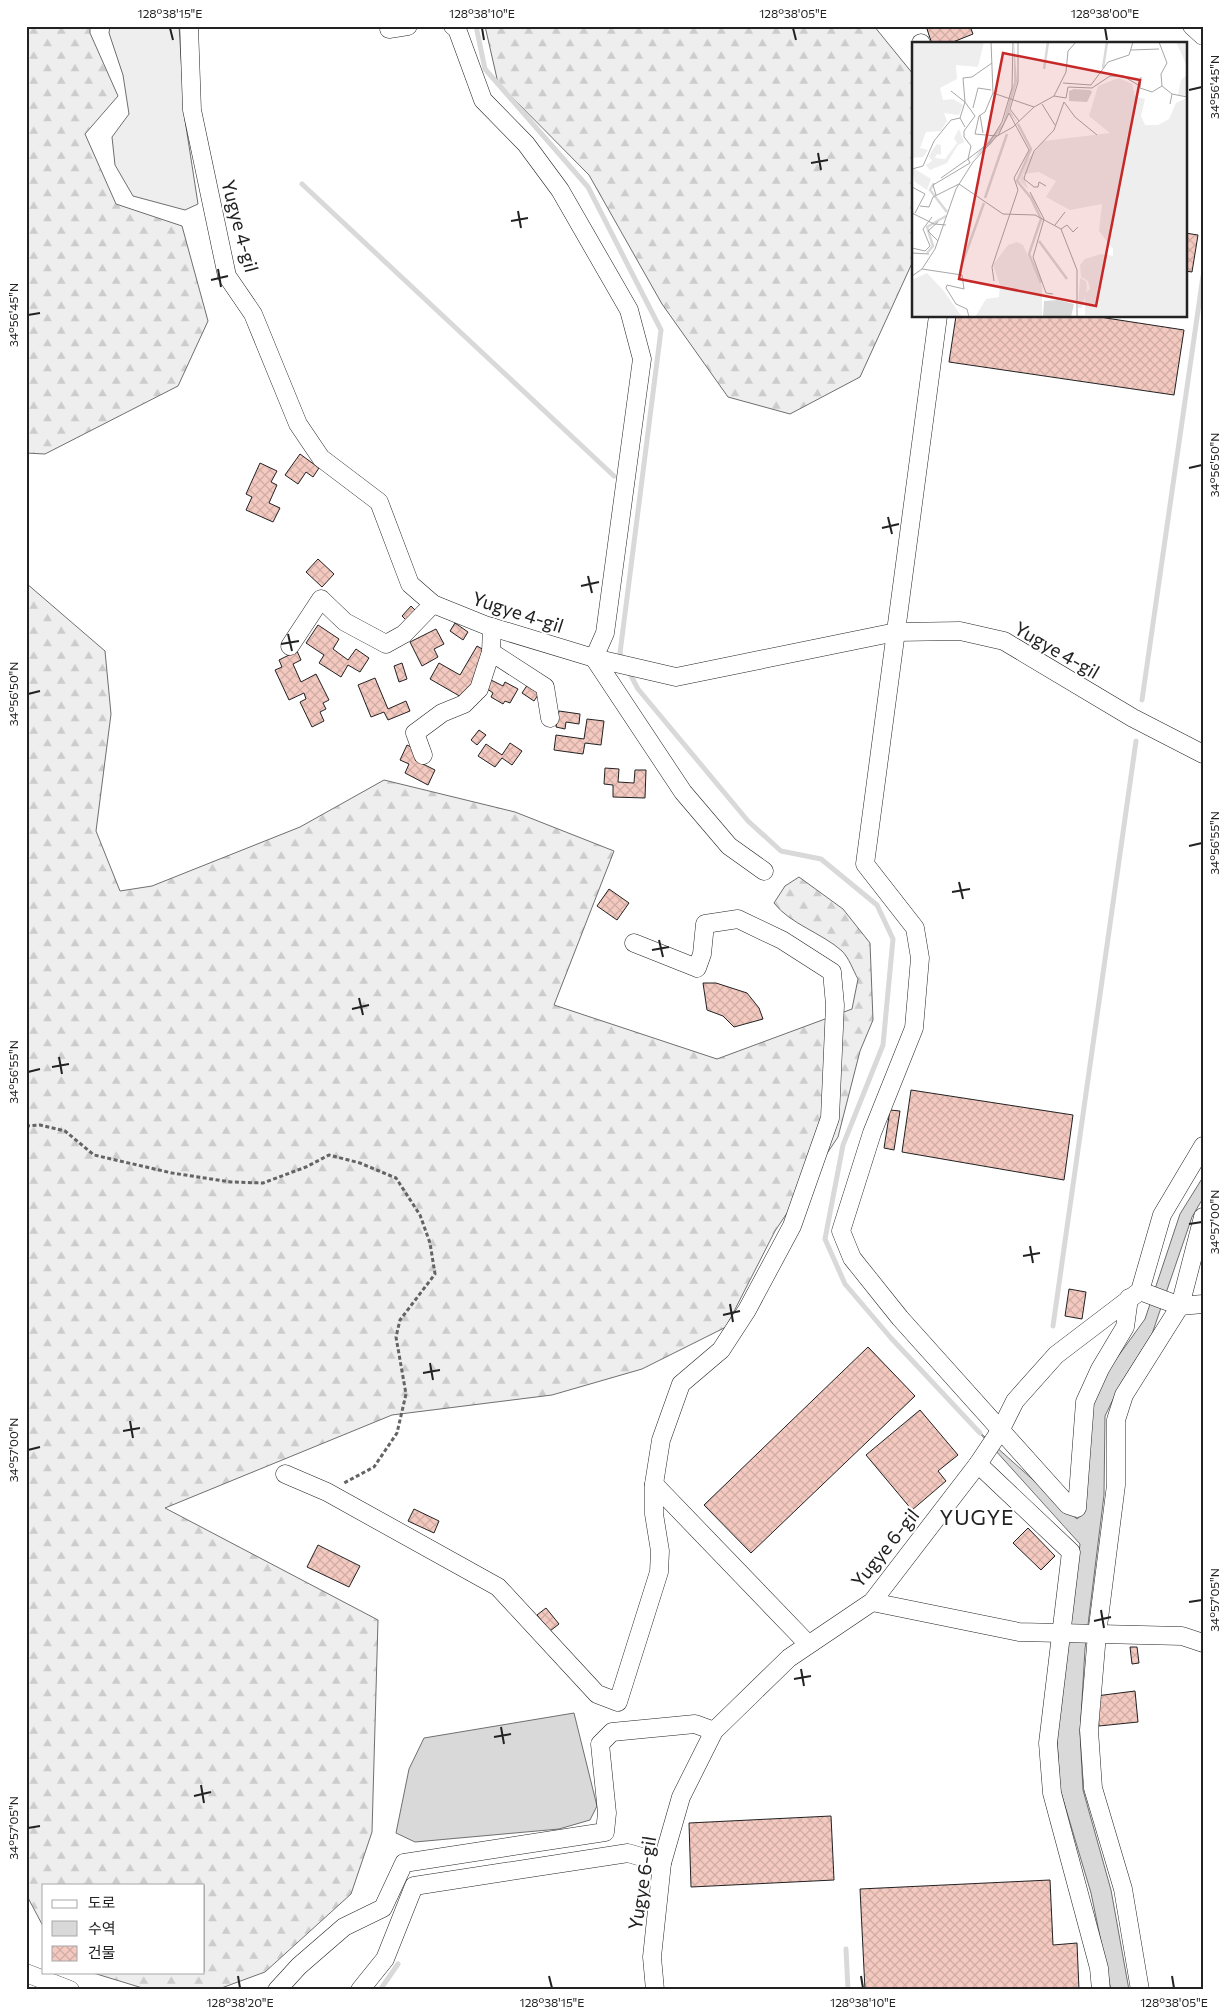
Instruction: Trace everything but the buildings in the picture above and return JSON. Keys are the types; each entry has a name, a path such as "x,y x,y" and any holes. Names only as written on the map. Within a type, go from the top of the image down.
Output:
{"street":[{"name":"Yugye 4-gil","path":"190,26 192,110 227,276 253,314 298,424 321,458 379,502 410,584 433,604 492,627 594,658 676,677 896,632 960,631 1004,641 1133,718 1203,754"},
{"path":"389,29 408,26"},
{"path":"453,26 457,29 483,100 526,144 560,190 629,310 642,359 605,633 594,658 683,792 729,846 764,871"},
{"path":"1192,26 1203,36"},
{"path":"938,318 866,864 915,928 920,958 914,1028 872,1133 841,1231 852,1258 900,1318 1068,1505 1078,1508 1085,1402 1125,1327 1162,1215 1203,1146"},
{"path":"290,646 321,598 345,622 386,644 404,634 433,604"},
{"path":"423,755 415,733 442,713 464,704 479,689 492,652 492,627"},
{"path":"492,652 545,687 550,718"},
{"path":"284,1474 327,1492 498,1587 597,1694 618,1702 659,1572 660,1551 654,1514 654,1484 660,1440 682,1384 721,1350 747,1310 792,1226 830,1118 835,1005 832,972 782,940 738,919 705,924 702,954 697,968 634,943"},
{"path":"1140,1990 1123,1888 1093,1788 1089,1730 1097,1634 1116,1485 1116,1420 1124,1395 1180,1306 1203,1217"},
{"path":"1134,1295 1180,1306 1203,1304"},
{"name":"Yugye 6-gil","path":"655,1990 652,1957 662,1863 681,1797 714,1731 789,1658 872,1602 978,1464 1000,1431 1015,1401 1056,1355 1134,1295"},
{"path":"978,1464 1071,1552 1048,1743 1052,1793 1094,1950 1101,1990"},
{"path":"654,1484 808,1644"},
{"path":"872,1602 1019,1632 1182,1636 1203,1643"},
{"path":"277,1990 299,1966 344,1928 383,1908 404,1863 605,1832 607,1813 600,1744 612,1732 695,1724 714,1731"},
{"path":"360,1990 385,1959 414,1886 628,1853 662,1863"},
{"path":"26,1973 70,1990"}],"path":[{"path":"26,1126 40,1125 65,1131 94,1155 172,1174 223,1181 263,1182 306,1167 329,1156 360,1162 396,1178 420,1216 430,1243 435,1274 400,1320 396,1338 406,1394 397,1432 374,1467 327,1492"}],"green space":[{"path":"26,26 90,26 90,33 118,96 85,134 116,204 182,226 208,321 178,386 45,454 26,453"},
{"path":"110,26 179,26 185,120 198,204 185,210 133,196 115,165 112,137 129,114 123,75 109,33"},
{"path":"485,26 874,26 912,73 912,263 860,377 790,414 728,397 662,304 589,175 498,83"},
{"path":"26,583 105,651 111,714 96,831 120,891 152,886 300,827 384,780 515,812 614,851 554,1005 717,1059 852,1009 858,979 842,951 797,923 774,903 785,886 799,877 843,909 870,943 873,1020 860,1051 838,1137 775,1231 726,1327 642,1369 552,1395 392,1415 165,1508 378,1620 372,1832 351,1894 265,1972 216,1990 149,1990 97,1974 205,1974 205,1884 42,1884 42,1924 26,1894"}],"water":[{"path":"1203,1177 1203,1198 1192,1217 1152,1334 1121,1383 1105,1416 1104,1495 1085,1649 1080,1733 1083,1790 1111,1890 1129,1990 1111,1990 1091,1893 1060,1789 1057,1738 1080,1544 976,1429 1077,1519 1084,1513 1090,1409 1106,1373 1145,1319 1180,1214"},
{"path":"574,1713 597,1806 590,1820 559,1829 415,1842 396,1833 409,1769 424,1738"}],"waterway":[{"path":"476,26 485,69 588,187 661,330 620,653 623,660"},
{"path":"302,184 614,476"},
{"path":"1142,700 1203,276"},
{"path":"628,670 638,689 748,821 781,851 821,859 877,905 893,939 883,1045 843,1145 825,1239 845,1284 891,1338 980,1433"},
{"path":"1053,1326 1136,741"},
{"path":"846,1949 848,1990"},
{"path":"380,1990 398,1964"}],"district":[{"name":"YUGYE","path":"977,1518"}]}
